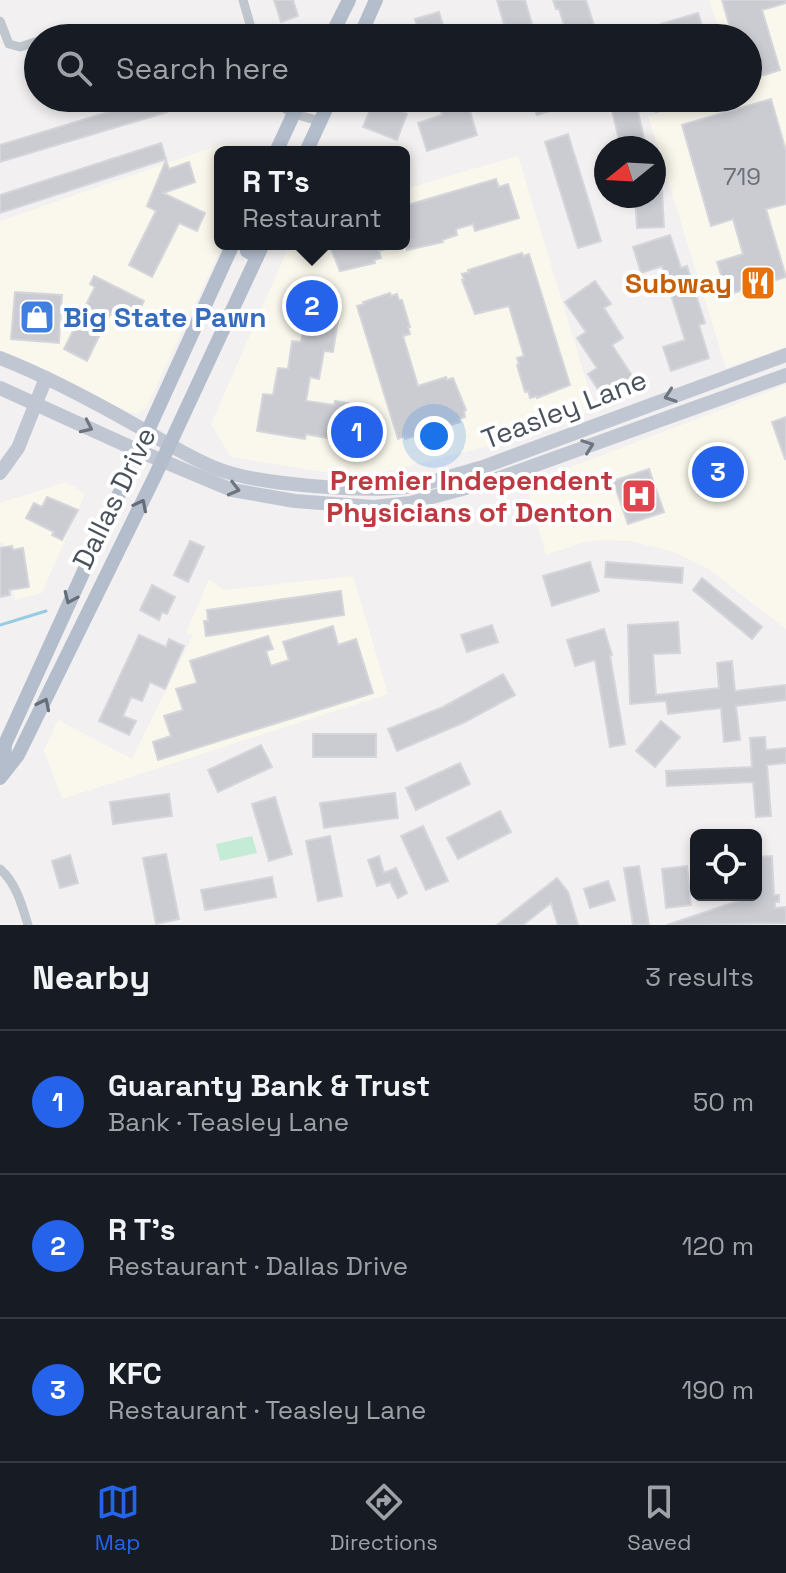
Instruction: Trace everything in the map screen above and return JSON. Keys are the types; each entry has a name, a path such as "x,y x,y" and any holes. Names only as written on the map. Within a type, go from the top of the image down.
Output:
{"main road":[{"path":"337,24 349,0"},
{"path":"365,24 376,0"},
{"path":"309,146 324,112"},
{"path":"279,146 293,114"},
{"name":"Dallas Drive","path":"2,774 5,744 230,250"},
{"name":"Dallas Drive","path":"2,774 18,755 260,251"},
{"name":"Teasley Lane","path":"0,358 46,378 220,470 267,480 369,489 432,482 483,467 786,355"},
{"path":"744,371 750,387"},
{"name":"Teasley Lane","path":"0,388 232,490 295,501 374,507 410,503 488,482 786,375"},
{"path":"0,473 18,448 46,378"},
{"path":"41,665 58,673"}],"street":[{"path":"243,0 250,24"},
{"path":"0,21 9,44 24,46"},
{"path":"289,112 320,121"},
{"path":"0,869 20,898 28,925"}],"shaded area":[{"path":"709,0 786,0 786,347 726,368 666,174 666,136 654,136 648,116 662,112 762,112 762,24 717,24"},
{"path":"214,147 214,250 220,250 146,408 137,414 127,411 0,353 0,221"},
{"path":"518,156 595,410 493,445 369,476 231,457 211,424 287,250 410,250 410,187"},
{"path":"786,385 786,629 707,568 674,552 631,541 601,540 546,555 526,484"},
{"path":"66,482 85,494 42,593 15,600 3,543 0,543 0,503"},
{"path":"353,576 388,694 62,799 44,750 58,720 132,759 193,635 186,633 209,579 224,590"}],"green space":[{"path":"252,836 257,853 220,861 216,844"}],"building":[{"path":"274,0 293,0 298,16 281,22"},
{"path":"497,0 525,0 532,24 504,24"},
{"path":"553,0 586,0 594,24 564,24 559,9 556,9"},
{"path":"722,0 786,0 786,3 762,10 780,70 762,76 762,24 729,24"},
{"path":"439,12 443,24 417,24 415,19"},
{"path":"698,13 702,24 661,24"},
{"path":"771,99 786,151 786,204 766,209 786,277 727,295 717,262 743,254 733,219 711,226 682,125 726,112 762,112 762,102"},
{"path":"108,112 167,112 0,162 0,145"},
{"path":"369,112 407,114 397,140 363,127"},
{"path":"441,112 470,112 477,135 427,151 418,123 442,115"},
{"path":"612,112 638,112 643,136 618,136"},
{"path":"568,134 601,241 578,248 545,142"},
{"path":"161,143 166,159 0,213 0,195"},
{"path":"166,160 169,169 189,162 195,182 163,193 205,213 197,231 179,223 152,277 129,265 156,211 147,206"},
{"path":"496,179 499,187 508,184 519,218 475,231 473,224 456,229 457,235 443,242 410,249 410,204"},
{"path":"636,208 663,208 664,227 637,228"},
{"path":"670,235 681,268 687,266 705,323 699,325 709,358 671,371 663,347 685,340 662,266 641,273 633,247"},
{"path":"331,250 383,250 379,251 381,258 374,260 375,263 340,271"},
{"path":"522,253 523,256 529,254 570,385 537,398 530,398 528,391 525,392 517,365 517,358 524,356 509,306 475,314 462,280 462,274 468,270"},
{"path":"94,276 144,301 132,325 110,314 87,361 64,349 95,287 90,284"},
{"path":"595,281 611,304 604,308 623,338 612,345 633,377 603,397 588,374 597,368 577,338 586,332 565,302"},
{"name":"Big State Pawn","path":"15,292 62,295 59,343 11,339"},
{"path":"390,293 391,296 397,294 402,300 410,327 410,334 403,336 418,386 446,377 447,380 453,378 466,410 460,422 405,439 405,436 398,439 357,306"},
{"path":"309,297 341,302 333,352 324,351 319,379 310,377 306,401 334,405 335,401 371,407 369,421 375,422 372,440 333,434 332,439 306,434 305,439 257,431 263,394 273,395 278,368 288,369 292,341 301,342"},
{"path":"786,417 786,458 785,459 772,422"},
{"path":"718,444 729,466 726,467 733,485 715,491 700,451"},
{"name":"Premier Independent Physicians of Denton","path":"649,469 664,512 628,524 613,481"},
{"path":"47,497 78,510 62,540 52,535 54,532 26,518 34,503 42,507"},
{"path":"190,541 204,547 188,582 174,575"},
{"path":"12,546 13,550 23,548 29,587 9,590 10,595 0,597 0,548"},
{"path":"590,562 599,591 552,606 543,576"},
{"path":"606,562 683,568 682,583 605,577"},
{"path":"702,578 762,627 752,639 693,590"},
{"path":"152,585 175,597 167,614 162,612 159,620 140,610"},
{"path":"341,591 344,615 206,636 204,621 208,621 207,610"},
{"path":"678,622 680,653 653,654 656,695 719,688 717,663 732,661 735,691 786,685 786,700 736,706 740,740 724,742 721,708 668,714 666,701 630,704 628,625"},
{"path":"492,625 498,642 467,652 461,635"},
{"path":"333,626 338,645 356,639 373,693 158,760 153,742 171,736 164,716 183,710 176,689 197,683 190,661 268,636 273,649 266,651 271,666 289,660 283,642"},
{"path":"604,629 612,655 625,744 610,747 595,660 575,666 567,640"},
{"path":"139,635 166,647 169,639 184,646 165,689 150,682 142,701 131,697 123,716 136,721 129,735 99,721"},
{"path":"503,674 515,695 465,722 397,751 388,729 443,707"},
{"path":"661,721 680,737 655,767 636,751"},
{"path":"313,734 376,734 376,757 313,757"},
{"path":"765,737 766,750 786,748 786,763 767,765 771,816 756,817 753,782 667,786 666,771 752,767 750,738"},
{"path":"261,745 272,767 218,792 208,770"},
{"path":"460,763 470,784 416,810 406,788"},
{"path":"395,793 398,818 324,828 320,803"},
{"path":"169,794 172,816 113,824 110,802"},
{"path":"275,797 292,854 269,861 252,804"},
{"path":"500,811 511,832 458,859 447,838"},
{"path":"423,826 448,881 426,890 401,836"},
{"path":"330,836 342,896 318,901 306,841"},
{"path":"166,854 179,919 156,924 143,858"},
{"path":"70,855 78,883 60,888 52,861"},
{"path":"379,856 384,873 396,868 407,893 398,898 390,882 377,886 368,860"},
{"path":"772,856 774,895 779,895 775,908 786,907 786,923 667,925 738,901 762,901 762,857"},
{"path":"639,866 649,925 633,925 624,868"},
{"path":"687,866 691,905 666,908 662,869"},
{"path":"272,877 276,897 205,910 201,890"},
{"path":"557,878 568,892 578,925 558,925 551,903 523,925 497,925"},
{"path":"608,881 615,900 590,908 584,889"}],"waterway":[{"path":"0,625 46,611"}],"place":[{"name":"Subway","path":"758,283"},
{"name":"R T's","path":"312,306"},
{"name":"Big State Pawn","path":"37,317"},
{"name":"Guaranty Bank & Trust","path":"357,432"},
{"name":"KFC","path":"718,472"},
{"name":"Premier Independent Physicians of Denton","path":"639,496"}]}
